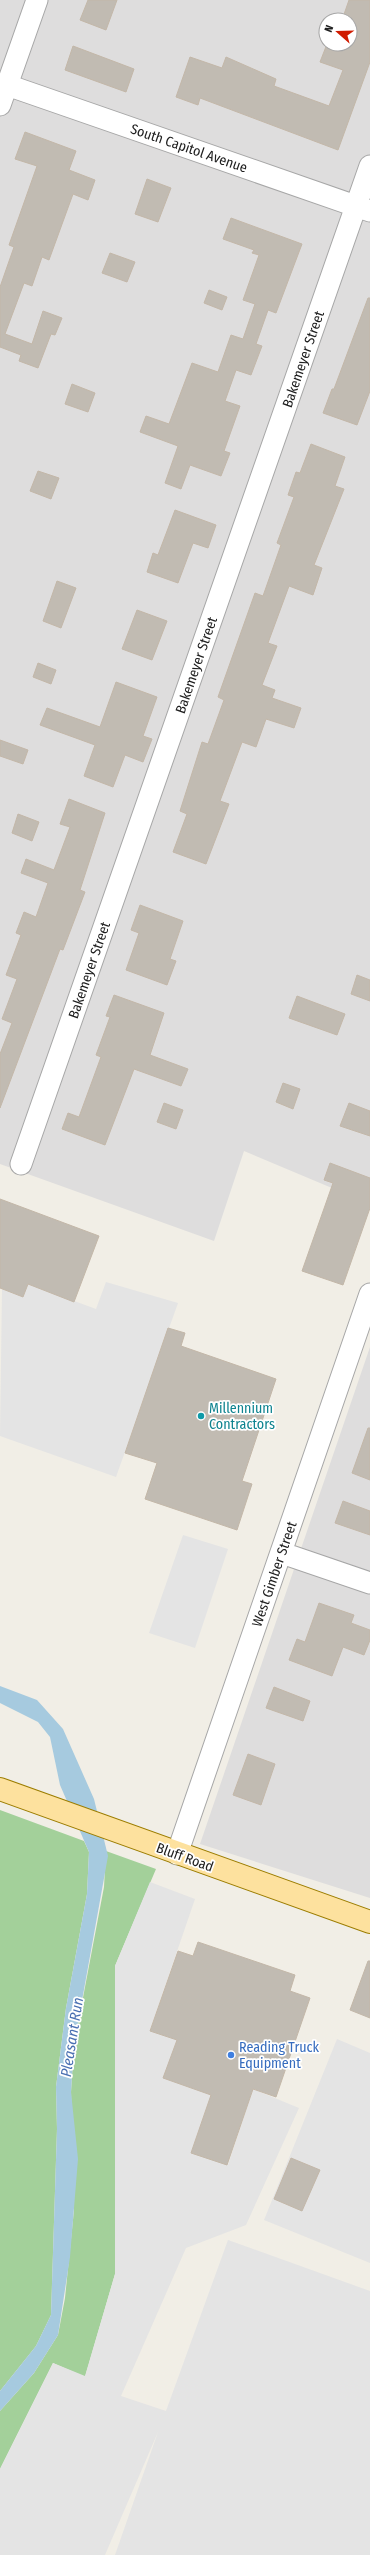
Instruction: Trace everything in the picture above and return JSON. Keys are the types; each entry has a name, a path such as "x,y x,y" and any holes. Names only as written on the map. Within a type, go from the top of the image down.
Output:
{"main road":[{"name":"Bluff Road","path":"0,1789 177,1854 370,1922"}],"street":[{"path":"0,105 37,0"},
{"name":"South Capitol Avenue","path":"7,85 363,209"},
{"name":"Bakemeyer Street","path":"21,1164 363,209 370,166"},
{"name":"West Gimber Street","path":"177,1854 370,1294"},
{"path":"282,1553 370,1583"}],"shaded area":[{"path":"0,0 370,0 370,1204 244,1151 214,1241 0,1164"},
{"path":"106,1282 178,1303 116,1477 0,1436 2,1289 23,1297 28,1284 96,1309"},
{"path":"370,1347 370,1898 200,1844"},
{"path":"183,1535 228,1549 195,1648 149,1633"},
{"path":"150,1882 195,1899 150,2030 177,2040 164,2078 194,2089 225,2080 192,2153 228,2165 253,2089 299,2108 246,2225 186,2248 121,2396 166,2411 228,2240 370,2291 370,2555 115,2555 158,2432 105,2555 0,2555 0,2469 53,2363 85,2376 115,2274 115,1966"},
{"path":"337,2039 370,2053 370,2263 264,2220"}],"green space":[{"path":"0,1810 84,1841 89,1852 87,1894 66,2008 56,2087 57,2129 51,2315 36,2346 0,2391"},
{"path":"106,1851 156,1869 115,1966 115,2274 85,2377 53,2363 0,2469 0,2411 34,2373 58,2335 65,2298 74,2210 71,2092 74,2045 104,1887"}],"water":[{"name":"Pleasant Run","path":"0,1686 37,1700 63,1729 94,1799 108,1856 74,2045 71,2092 78,2159 70,2257 58,2335 34,2373 0,2411 0,2391 36,2346 51,2315 57,2129 56,2087 66,2008 87,1894 89,1852 60,1785 50,1737 38,1722 0,1703"}],"building":[{"path":"88,0 117,0 106,30 80,20"},
{"path":"349,0 370,0 370,62 338,150 200,98 198,105 176,97 190,57 222,68 226,57 276,79 274,86 329,106 343,70 320,62 324,52 358,52 358,12 345,12"},
{"path":"73,46 134,69 126,92 65,70"},
{"path":"25,132 76,151 69,170 95,180 88,200 73,194 49,260 42,257 32,286 24,283 5,334 32,344 43,311 62,318 55,335 51,334 38,368 19,361 21,355 0,347 0,287 14,247 9,245 37,166 15,159"},
{"path":"147,179 171,188 158,222 135,214"},
{"path":"231,218 302,244 276,313 268,310 256,344 262,346 251,375 236,370 225,401 240,406 224,451 230,453 221,476 190,465 181,489 165,483 178,446 140,432 146,416 169,424 192,363 218,372 231,335 243,339 255,304 243,300 259,255 252,253 254,250 223,239"},
{"path":"110,253 135,262 127,282 102,273"},
{"path":"209,290 227,297 222,310 204,303"},
{"path":"368,298 370,298 370,391 357,425 323,413 332,389 334,389"},
{"path":"72,384 95,393 88,412 65,404"},
{"path":"311,444 345,457 335,486 344,489 314,565 322,568 313,595 289,586 268,643 277,646 262,685 275,690 272,698 301,708 294,728 266,719 256,747 242,742 220,801 229,804 206,864 173,852 187,814 180,811 202,742 208,744 224,700 218,697 255,593 263,596 281,545 277,543 294,497 288,495 296,472 300,473"},
{"path":"38,471 59,478 51,499 30,491"},
{"path":"175,510 216,525 208,548 193,543 178,583 147,572 153,553 158,555"},
{"path":"57,581 76,588 61,628 43,621"},
{"path":"137,610 167,621 152,660 122,649"},
{"path":"38,663 56,670 51,684 33,677"},
{"path":"116,682 157,697 143,736 152,739 143,762 125,755 113,787 84,776 95,745 40,725 47,708 100,727"},
{"path":"0,740 28,750 23,764 0,756"},
{"path":"69,799 105,813 80,890 85,892 63,950 60,949 0,1108 0,1054 12,1023 2,1019 17,979 6,975 21,935 16,933 24,912 36,917 48,883 21,873 26,859 54,870 70,827 60,824"},
{"path":"18,814 39,822 32,841 12,833"},
{"path":"140,905 183,921 170,959 176,961 167,985 126,970 139,933 131,930"},
{"path":"357,975 370,980 370,1001 351,994"},
{"path":"114,995 164,1013 150,1055 188,1069 181,1086 134,1069 105,1145 62,1129 68,1113 79,1117 101,1057 96,1055 110,1017 106,1016"},
{"path":"297,996 345,1014 337,1035 289,1018"},
{"path":"283,1083 300,1089 293,1109 276,1102"},
{"path":"164,1103 183,1110 176,1129 157,1122"},
{"path":"349,1103 370,1111 370,1136 340,1126"},
{"path":"330,1163 370,1178 370,1208 343,1285 302,1271 333,1183 324,1180"},
{"path":"0,1199 99,1236 74,1302 28,1284 23,1297 0,1288"},
{"name":"Millennium Contractors","path":"168,1328 185,1333 181,1346 276,1379 242,1481 252,1484 237,1530 145,1499 157,1463 125,1453"},
{"path":"368,1428 370,1428 370,1480 352,1473"},
{"path":"343,1501 370,1511 370,1535 335,1523"},
{"path":"319,1603 354,1615 351,1623 370,1630 370,1640 364,1655 343,1647 332,1676 289,1660 297,1639 305,1642"},
{"path":"274,1687 310,1701 303,1721 266,1708"},
{"path":"248,1754 275,1764 261,1805 233,1795"},
{"name":"Reading Truck Equipment","path":"198,1942 295,1975 290,1991 310,1998 276,2097 253,2089 227,2165 191,2153 211,2095 163,2078 177,2040 150,2031 178,1951 193,1956"},
{"path":"368,1961 370,1961 370,2018 350,2010"},
{"path":"291,2158 320,2170 302,2211 274,2199"}],"place":[{"name":"Millennium Contractors","path":"201,1416"},
{"name":"Reading Truck Equipment","path":"231,2055"}]}
